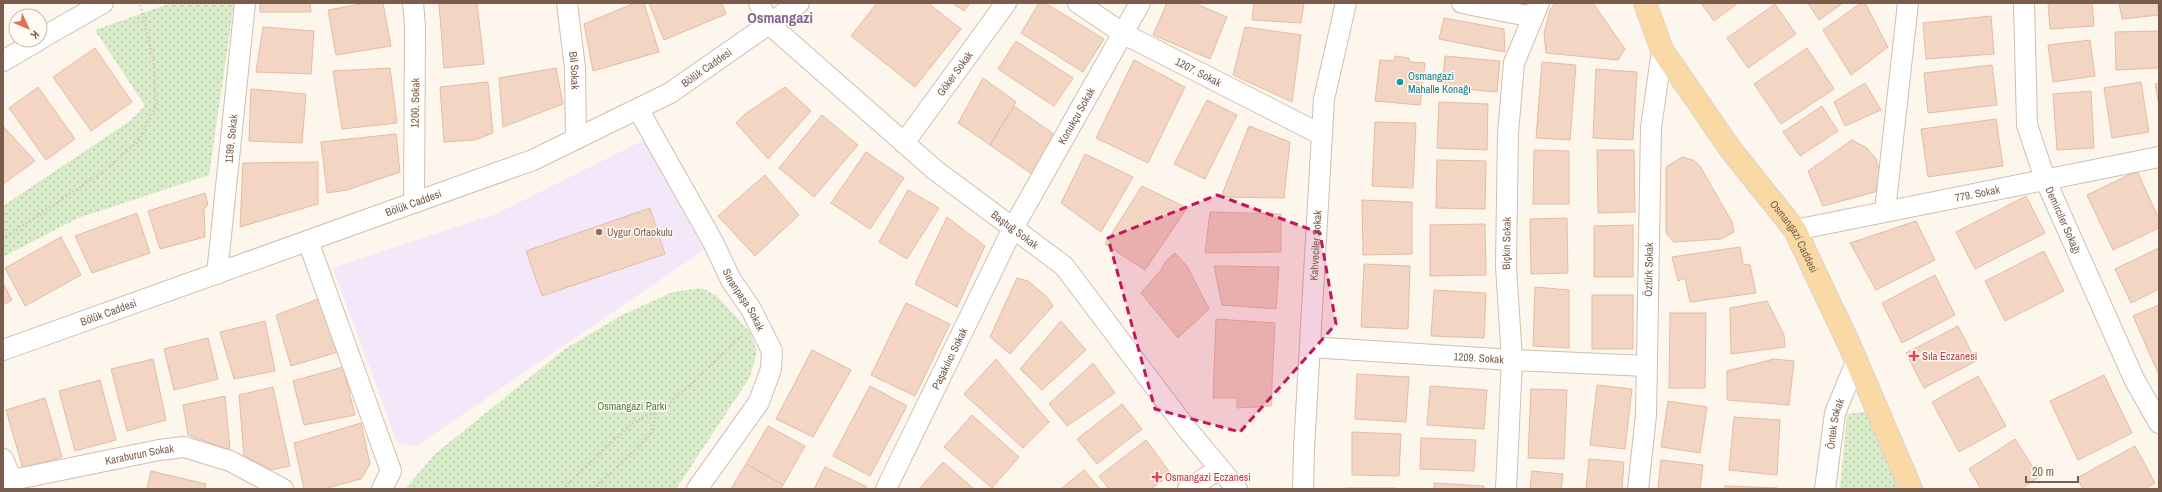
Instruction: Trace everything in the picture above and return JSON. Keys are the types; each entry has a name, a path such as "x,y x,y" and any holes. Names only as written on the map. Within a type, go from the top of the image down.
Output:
{"main road":[{"name":"Osmangazi Caddesi","path":"1645,3 1662,50 1731,150 1795,230 1850,344 1856,362 1911,489"}],"street":[{"name":"1199. Sokak","path":"217,274 245,3"},
{"name":"1200. Sokak","path":"413,3 416,26 414,203"},
{"name":"Bil Sokak","path":"567,3 575,68 576,139"},
{"name":"Baştuğ Sokak","path":"759,3 769,24 935,170 1064,266 1219,469 1237,489"},
{"name":"Bölük Caddesi","path":"3,350 533,160 670,93 799,3"},
{"name":"Göker Sokak","path":"904,143 1006,3"},
{"name":"1207. Sokak","path":"1078,3 1124,34 1322,135"},
{"name":"Konukçu Sokak","path":"1013,228 1124,34 1140,3"},
{"name":"Kahveciler Sokak","path":"1303,489 1324,99 1346,3"},
{"path":"1462,3 1536,10"},
{"path":"1885,211 1908,3"},
{"name":"Demirciler Sokağı","path":"2024,3 2027,125 2046,179 2134,379 2159,423"},
{"path":"48,35 99,4"},
{"name":"Biçkin Sokak","path":"1506,489 1512,360 1506,266 1508,133 1514,63 1536,10"},
{"path":"3,62 26,48"},
{"name":"Öztürk Sokak","path":"1638,489 1646,415 1650,128 1662,50"},
{"name":"Sinanpaşa Sokak","path":"638,109 713,242 731,280 757,319 772,351 771,370 759,402 697,489"},
{"name":"779. Sokak","path":"1795,230 2159,157"},
{"name":"Paşakılıcı Sokak","path":"886,489 1013,228"},
{"path":"308,241 391,471 382,489"},
{"name":"1209. Sokak","path":"1310,347 1512,360 1647,366"},
{"name":"Öntek Sokak","path":"1825,489 1835,413 1856,362"},
{"name":"Karaburun Sokak","path":"13,484 159,450 184,448 230,461 284,489"},
{"path":"3,459 13,484"},
{"path":"1188,489 1219,469"}],"path":[{"path":"3,239 107,169 139,140 156,106 154,63 140,3"},
{"path":"562,489 634,422 664,408 757,319"},
{"path":"593,489 644,442 651,433 657,411"}],"highlighted area":[{"path":"1217,195 1320,233 1336,324 1240,432 1155,409 1108,238"}],"shaded area":[{"path":"644,140 704,250 415,447 397,442 333,268 496,214"}],"green space":[{"path":"171,3 234,3 209,175 78,218 3,257 3,206 130,121 145,106 95,30"},
{"name":"Osmangazi Parkı","path":"702,288 717,296 750,332 757,352 750,377 676,489 405,489 435,454 565,349 622,315 673,292"},
{"path":"1865,412 1900,489 1840,489 1847,414"}],"building":[{"path":"260,3 310,3 311,12 260,12"},
{"path":"366,3 383,3 391,46 336,55 328,10"},
{"path":"477,3 484,64 444,68 439,4"},
{"path":"635,3 644,3 659,52 593,71 584,24"},
{"path":"649,3 722,3 726,14 664,40"},
{"path":"877,3 928,3 961,29 915,87 851,36"},
{"path":"952,3 970,3 964,11"},
{"path":"1039,3 1045,3 1104,39 1083,72 1021,33"},
{"path":"1167,3 1194,3 1227,17 1210,59 1153,35"},
{"path":"1254,3 1304,3 1301,23 1252,20"},
{"path":"1555,3 1593,3 1625,49 1618,60 1546,53 1544,33 1550,10"},
{"path":"1701,3 1738,3 1714,21"},
{"path":"1808,3 1843,3 1819,20"},
{"path":"1861,3 1865,3 1888,47 1851,75 1823,30"},
{"path":"2048,3 2092,3 2094,26 2050,29"},
{"path":"2119,3 2157,3 2159,15 2122,19"},
{"path":"1775,4 1796,34 1748,68 1727,38"},
{"path":"1991,16 1994,54 1926,59 1923,23"},
{"path":"1444,18 1504,29 1505,52 1439,39"},
{"path":"263,27 314,31 311,74 256,72"},
{"path":"1245,27 1301,35 1292,102 1233,75"},
{"path":"2159,31 2159,68 2116,70 2115,32"},
{"path":"2090,40 2095,76 2053,82 2048,45"},
{"path":"1016,41 1073,78 1054,106 998,69"},
{"path":"95,48 132,102 91,131 53,77"},
{"path":"1807,48 1834,89 1781,124 1754,84"},
{"name":"Osmangazi Mahalle Konağı","path":"1395,56 1409,58 1410,62 1425,63 1420,105 1375,101 1380,60 1394,61"},
{"path":"1445,56 1500,61 1497,92 1442,87"},
{"path":"1134,60 1185,87 1148,163 1096,138"},
{"path":"1542,62 1576,65 1570,140 1536,138"},
{"path":"1992,65 1997,105 1928,113 1924,73"},
{"path":"390,68 397,123 342,129 333,71"},
{"path":"556,68 563,104 503,127 499,78"},
{"path":"1596,69 1637,72 1633,140 1593,138"},
{"path":"983,78 1016,102 990,145 958,123"},
{"path":"488,82 493,133 475,140 444,142 440,87"},
{"path":"2141,82 2149,132 2112,138 2104,88"},
{"path":"1865,83 1881,110 1845,126 1834,102"},
{"path":"2159,83 2159,105 2155,84"},
{"path":"38,87 75,139 46,160 9,108"},
{"path":"785,87 811,111 768,159 736,123 745,114"},
{"path":"251,89 306,94 302,143 249,141"},
{"path":"2091,91 2094,148 2057,150 2053,94"},
{"path":"1207,100 1237,115 1205,179 1174,164"},
{"path":"1439,102 1488,104 1487,150 1437,148"},
{"path":"1014,106 1055,135 1033,175 990,145"},
{"path":"1822,106 1838,131 1800,156 1783,132"},
{"path":"822,115 858,145 814,197 779,168"},
{"path":"1996,119 2003,166 1928,177 1921,129"},
{"path":"1375,122 1416,123 1413,188 1372,186"},
{"path":"3,126 35,161 3,184"},
{"path":"1249,126 1290,142 1284,198 1221,197"},
{"path":"396,134 400,172 347,190 327,193 321,142"},
{"path":"1852,140 1867,148 1876,159 1881,175 1875,192 1823,206 1808,171"},
{"path":"1534,150 1569,151 1569,204 1533,204"},
{"path":"1597,150 1634,150 1635,212 1598,213"},
{"path":"866,152 904,178 870,229 831,203"},
{"path":"1085,154 1133,177 1101,232 1061,203"},
{"path":"1682,157 1693,160 1700,166 1732,222 1734,232 1721,239 1674,242 1666,233 1666,167"},
{"path":"1437,160 1486,161 1485,209 1436,208"},
{"path":"318,162 318,204 240,227 243,163"},
{"path":"2137,171 2159,219 2159,228 2113,250 2087,195"},
{"path":"765,175 799,215 755,256 718,216"},
{"path":"1142,186 1187,208 1145,270 1105,244"},
{"path":"908,190 939,208 907,259 879,242"},
{"path":"205,193 208,205 204,209 205,237 160,249 148,211"},
{"path":"2026,196 2045,233 1975,269 1956,232"},
{"path":"1362,200 1412,202 1412,254 1363,255"},
{"path":"650,208 665,254 542,296 526,251"},
{"path":"1210,212 1281,214 1281,252 1205,253"},
{"path":"137,213 150,253 92,273 75,236"},
{"path":"947,217 985,246 957,307 915,284"},
{"path":"1567,218 1568,273 1531,274 1530,219"},
{"path":"1916,221 1935,260 1876,290 1850,243"},
{"path":"1485,224 1486,275 1430,276 1430,225"},
{"path":"1633,225 1633,277 1594,277 1594,226"},
{"path":"61,237 81,275 25,306 5,268"},
{"path":"1740,247 1743,264 1750,265 1756,293 1690,302 1685,278 1678,281 1672,257"},
{"path":"2159,248 2159,289 2131,303 2115,269"},
{"path":"2044,251 2064,291 2005,321 1985,281"},
{"path":"1175,253 1187,266 1209,309 1178,338 1141,293 1161,270 1166,261"},
{"path":"1364,264 1410,266 1408,329 1361,327"},
{"path":"1214,266 1279,267 1276,309 1222,305"},
{"path":"1935,275 1955,315 1902,343 1882,303"},
{"path":"1017,278 1028,281 1046,296 1053,306 1010,354 990,337"},
{"path":"3,283 12,300 3,305"},
{"path":"1535,287 1569,290 1569,348 1533,346"},
{"path":"1434,290 1486,293 1484,338 1431,336"},
{"path":"1592,295 1633,295 1633,349 1592,349"},
{"path":"321,298 338,352 291,366 276,315"},
{"path":"1767,301 1784,335 1785,347 1731,354 1730,308"},
{"path":"906,303 950,324 915,396 871,375"},
{"path":"2159,305 2159,375 2133,316"},
{"path":"1670,313 1706,313 1705,388 1669,388"},
{"path":"1216,319 1275,323 1271,406 1237,408 1237,398 1213,398"},
{"path":"265,321 275,371 234,379 220,332"},
{"path":"1061,321 1086,350 1042,390 1020,369"},
{"path":"1958,326 1976,361 1924,388 1906,353"},
{"path":"208,338 218,379 174,390 164,349"},
{"path":"812,350 851,370 813,437 776,419"},
{"path":"153,359 166,420 127,431 111,369"},
{"path":"996,359 1049,422 1023,448 964,394"},
{"path":"1774,359 1794,361 1789,405 1727,400 1727,371"},
{"path":"1093,363 1115,393 1067,426 1049,404"},
{"path":"343,367 355,415 304,425 293,381"},
{"path":"1357,374 1409,377 1406,422 1355,419"},
{"path":"2104,375 2132,433 2078,460 2050,401"},
{"path":"1978,376 2006,426 1959,452 1932,402"},
{"path":"100,380 116,440 75,451 59,391"},
{"path":"1597,385 1632,389 1625,449 1590,445"},
{"path":"870,386 907,406 870,476 833,456"},
{"path":"1430,386 1487,390 1484,429 1427,425"},
{"path":"273,387 290,466 271,470 244,456 239,395"},
{"path":"1531,389 1567,390 1564,459 1528,458"},
{"path":"225,396 230,450 188,435 183,405"},
{"path":"45,398 62,457 23,469 6,410"},
{"path":"1668,401 1707,407 1700,453 1661,447"},
{"path":"1122,404 1142,429 1097,464 1077,439"},
{"path":"972,415 1019,457 992,488 944,447"},
{"path":"1734,417 1780,420 1777,475 1729,470"},
{"path":"361,423 370,464 361,479 323,489 304,489 294,443"},
{"path":"768,426 805,446 783,485 746,464"},
{"path":"1352,432 1401,434 1399,476 1352,475"},
{"path":"1421,438 1476,440 1474,471 1420,469"},
{"path":"2015,439 2039,477 2021,489 1981,489 1969,469"},
{"path":"1146,440 1171,474 1151,489 1109,489 1099,476"},
{"path":"2135,446 2155,483 2145,489 2083,489 2077,478"},
{"path":"1589,459 1624,462 1622,489 1586,489"},
{"path":"1661,460 1703,465 1700,489 1658,489"},
{"path":"943,462 974,489 919,489"},
{"path":"746,464 783,485 781,489 731,489"},
{"path":"825,467 867,487 867,489 814,489"},
{"path":"1084,470 1100,489 1061,489"},
{"path":"151,471 206,484 205,489 147,489"},
{"path":"1532,471 1563,474 1561,489 1530,489"},
{"path":"1434,483 1484,486 1484,489 1434,489"},
{"path":"1725,486 1778,488 1778,489 1725,489"},
{"path":"1395,488 1395,489 1346,489"}],"place":[{"name":"Osmangazi Mahalle Konağı","path":"1400,82"},
{"name":"Uygur Ortaokulu","path":"599,232"},
{"name":"Sıla Eczanesi","path":"1914,356"},
{"name":"Osmangazi Eczanesi","path":"1157,477"}],"district":[{"name":"Osmangazi","path":"780,18"}]}
